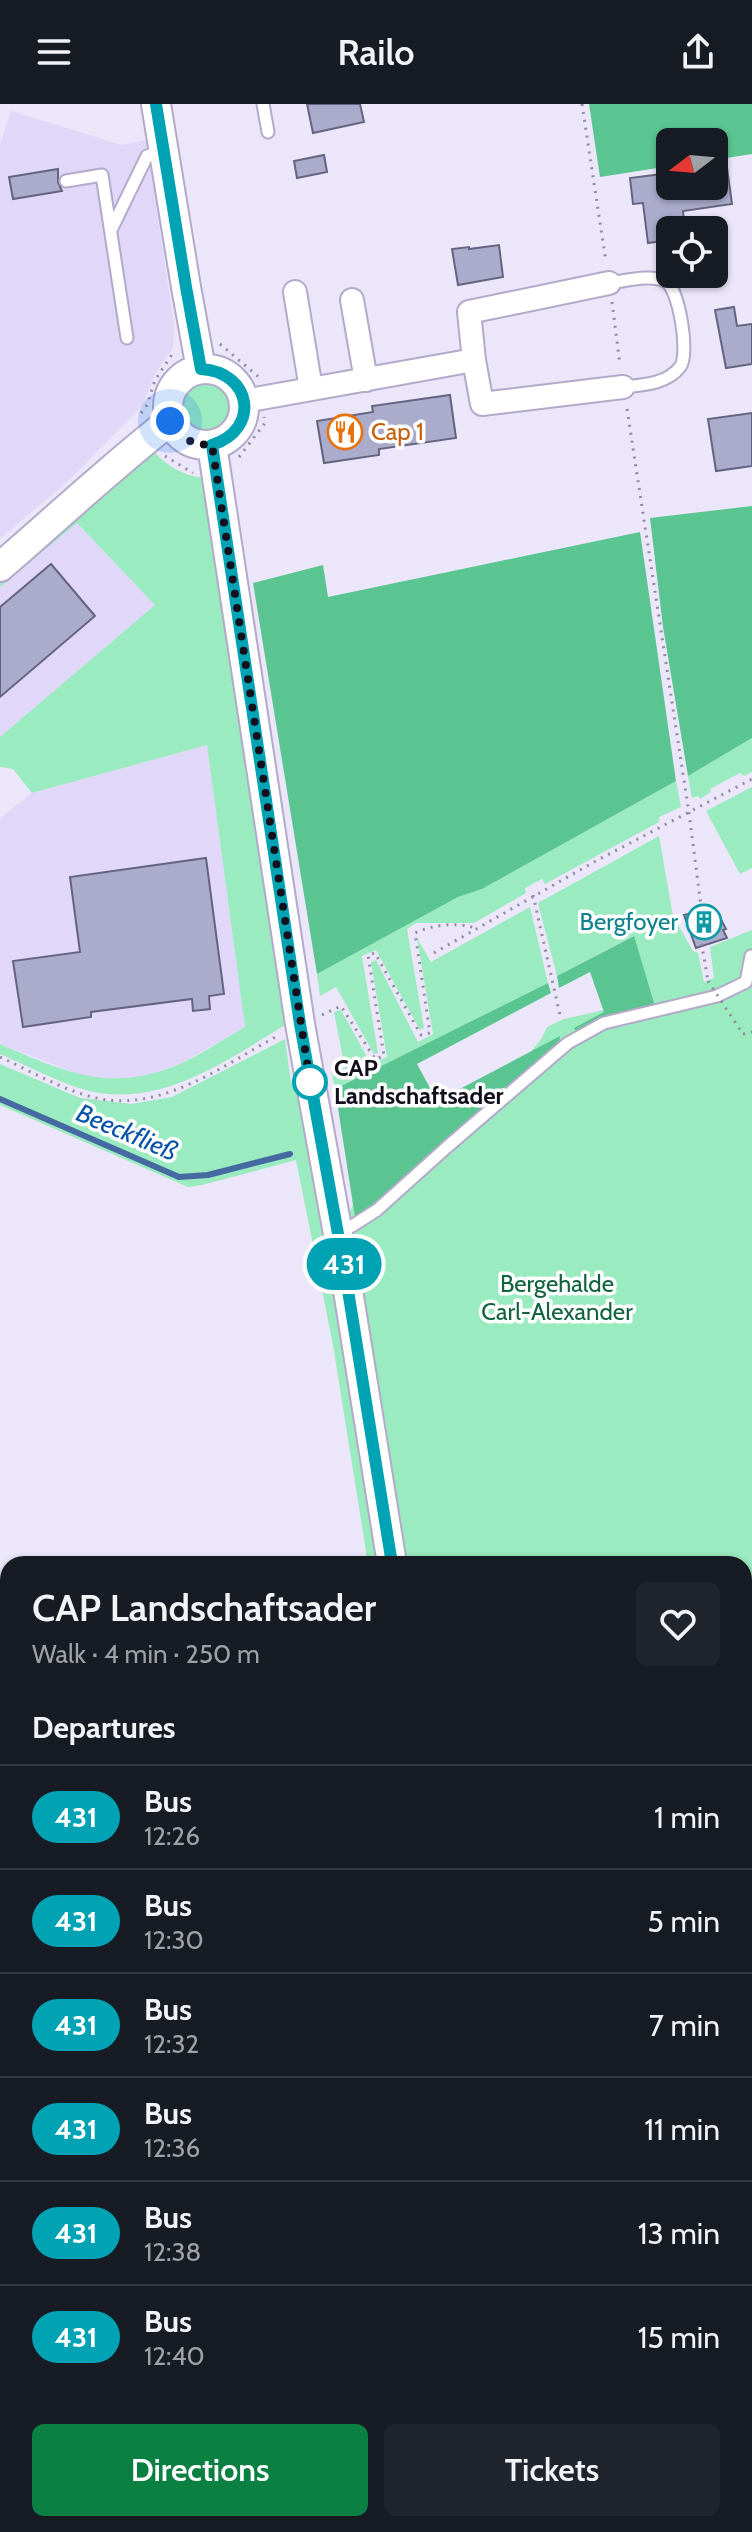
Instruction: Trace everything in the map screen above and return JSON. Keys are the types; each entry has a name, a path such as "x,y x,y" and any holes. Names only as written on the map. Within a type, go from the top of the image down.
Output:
{"street":[{"path":"156,104 201,369"},
{"path":"609,283 469,312 474,360 482,404 623,387"},
{"path":"295,292 311,389"},
{"path":"352,300 366,380"},
{"path":"244,401 474,360"},
{"path":"0,567 160,429 170,393 177,381 201,369 216,370 229,376 239,387 244,401 240,424 224,441 214,459"},
{"path":"160,429 177,432 199,445 214,459 310,1020 337,1229 391,1556"}],"lane":[{"path":"263,104 268,132"},
{"path":"111,230 147,156 165,150"},
{"path":"66,181 102,175 127,338"},
{"path":"609,283 662,279 671,284 677,297 685,353 684,363 669,376 659,381 623,387"},
{"path":"337,1229 352,1226 377,1210 568,1043 604,1023 717,996 734,989 746,982 751,956"}],"path":[{"path":"582,104 701,906 710,937 693,920 702,946 708,981 743,1034 752,1032"},
{"path":"160,429 162,453 185,471 198,475 214,459"},
{"path":"434,953 533,895 752,779"},
{"path":"533,895 560,1015"},
{"path":"0,1057 85,1095 121,1102 137,1100 179,1090 341,1006 375,1059 384,1056 368,955 375,953 421,1035 430,1033 415,933 427,927 468,925 477,929"}],"shaded area":[{"path":"11,111 122,145 146,140 174,324 173,348 154,376 143,405 68,481 0,539 0,145"},
{"path":"77,523 155,605 0,737 0,587"},
{"path":"207,745 245,1027 182,1063 147,1076 123,1080 84,1076 0,1044 0,818 32,793"}],"green space":[{"path":"589,104 752,104 752,154 728,158 728,128 656,128 656,168 600,177"},
{"path":"203,380 222,388 230,407 222,426 203,434 184,426 176,407 184,388"},
{"path":"153,451 175,469 203,478 220,558 288,1023 240,1053 189,1079 135,1094 107,1094 79,1088 0,1054 0,1044 67,1071 109,1078 131,1077 180,1064 245,1027 207,745 32,793 13,769 0,767 0,737 155,605 77,523 0,587 0,579"},
{"path":"752,506 752,738 688,776 663,627 650,518"},
{"path":"640,532 676,781 482,889 458,897 317,974 253,583 323,565 328,597"},
{"path":"752,738 752,772 744,776 740,773 710,789 711,792 700,799 698,796 692,798 688,776"},
{"path":"676,781 681,807 659,817 659,822 545,884 542,879 525,888 526,893 474,923 416,923 407,929 424,1028 420,1030 376,950 362,956 378,1053 374,1054 336,987 320,996 317,974 458,897 482,889"},
{"path":"752,787 752,868 740,874 706,811"},
{"name":"Bergehalde Carl-Alexander","path":"659,836 673,916 693,951 698,953 704,982 714,978 710,947 752,930 752,1556 401,1556 347,1218 353,1205 368,1201 508,1080 542,1038 547,1027 564,1019 653,999 633,936 557,976 538,903"},
{"path":"530,907 548,983 335,1089 332,1072 345,1068 334,1012 341,1010 371,1064 387,1057 371,962 376,960 418,1042 433,1034 417,938 431,962"},
{"path":"634,936 655,1006 578,1034 574,1028 604,1012 590,972 559,988 557,976"},
{"path":"548,983 551,993 417,1064 437,1101 560,1036 559,1044 506,1094 370,1209 355,1217 335,1089"},
{"path":"285,1039 291,1083 296,1083 321,1205 382,1556 367,1556 333,1345 296,1160 188,1187 0,1105 0,1064 80,1098 132,1104 172,1097"}],"building":[{"path":"307,104 360,104 364,122 313,133"},
{"path":"324,155 327,172 297,178 294,161"},
{"path":"58,169 62,191 13,199 9,177"},
{"path":"656,175 656,200 728,200 728,175 732,204 683,211 684,216 656,216 656,242 648,243 643,203 633,204 630,178"},
{"path":"499,245 503,277 458,285 452,249"},
{"path":"734,307 737,326 752,324 752,364 726,368 715,310"},
{"path":"450,395 456,438 379,449 379,455 324,463 317,421 373,412 372,406"},
{"path":"752,413 752,466 716,471 708,419"},
{"path":"51,564 95,616 0,697 0,607"},
{"path":"206,858 224,994 209,996 210,1009 193,1011 192,999 91,1012 91,1017 23,1027 13,961 80,952 70,877"},
{"name":"Bergfoyer","path":"711,909 714,914 717,912 727,938 696,948 684,915"}],"waterway":[{"name":"Beeckfließ","path":"0,1099 179,1177 208,1175 290,1154"}],"bus line":[{"name":"431","path":"156,104 201,369 216,370 229,376 239,387 244,401 244,413 233,434 212,445 300,1024 346,1278 391,1556"}],"place":[{"name":"Cap 1","path":"345,432"},
{"name":"Bergfoyer","path":"704,922"},
{"name":"CAP Landschaftsader","path":"310,1082"}],"route":[{"path":"170,421 186,440 199,445 212,445 310,1082"}]}
